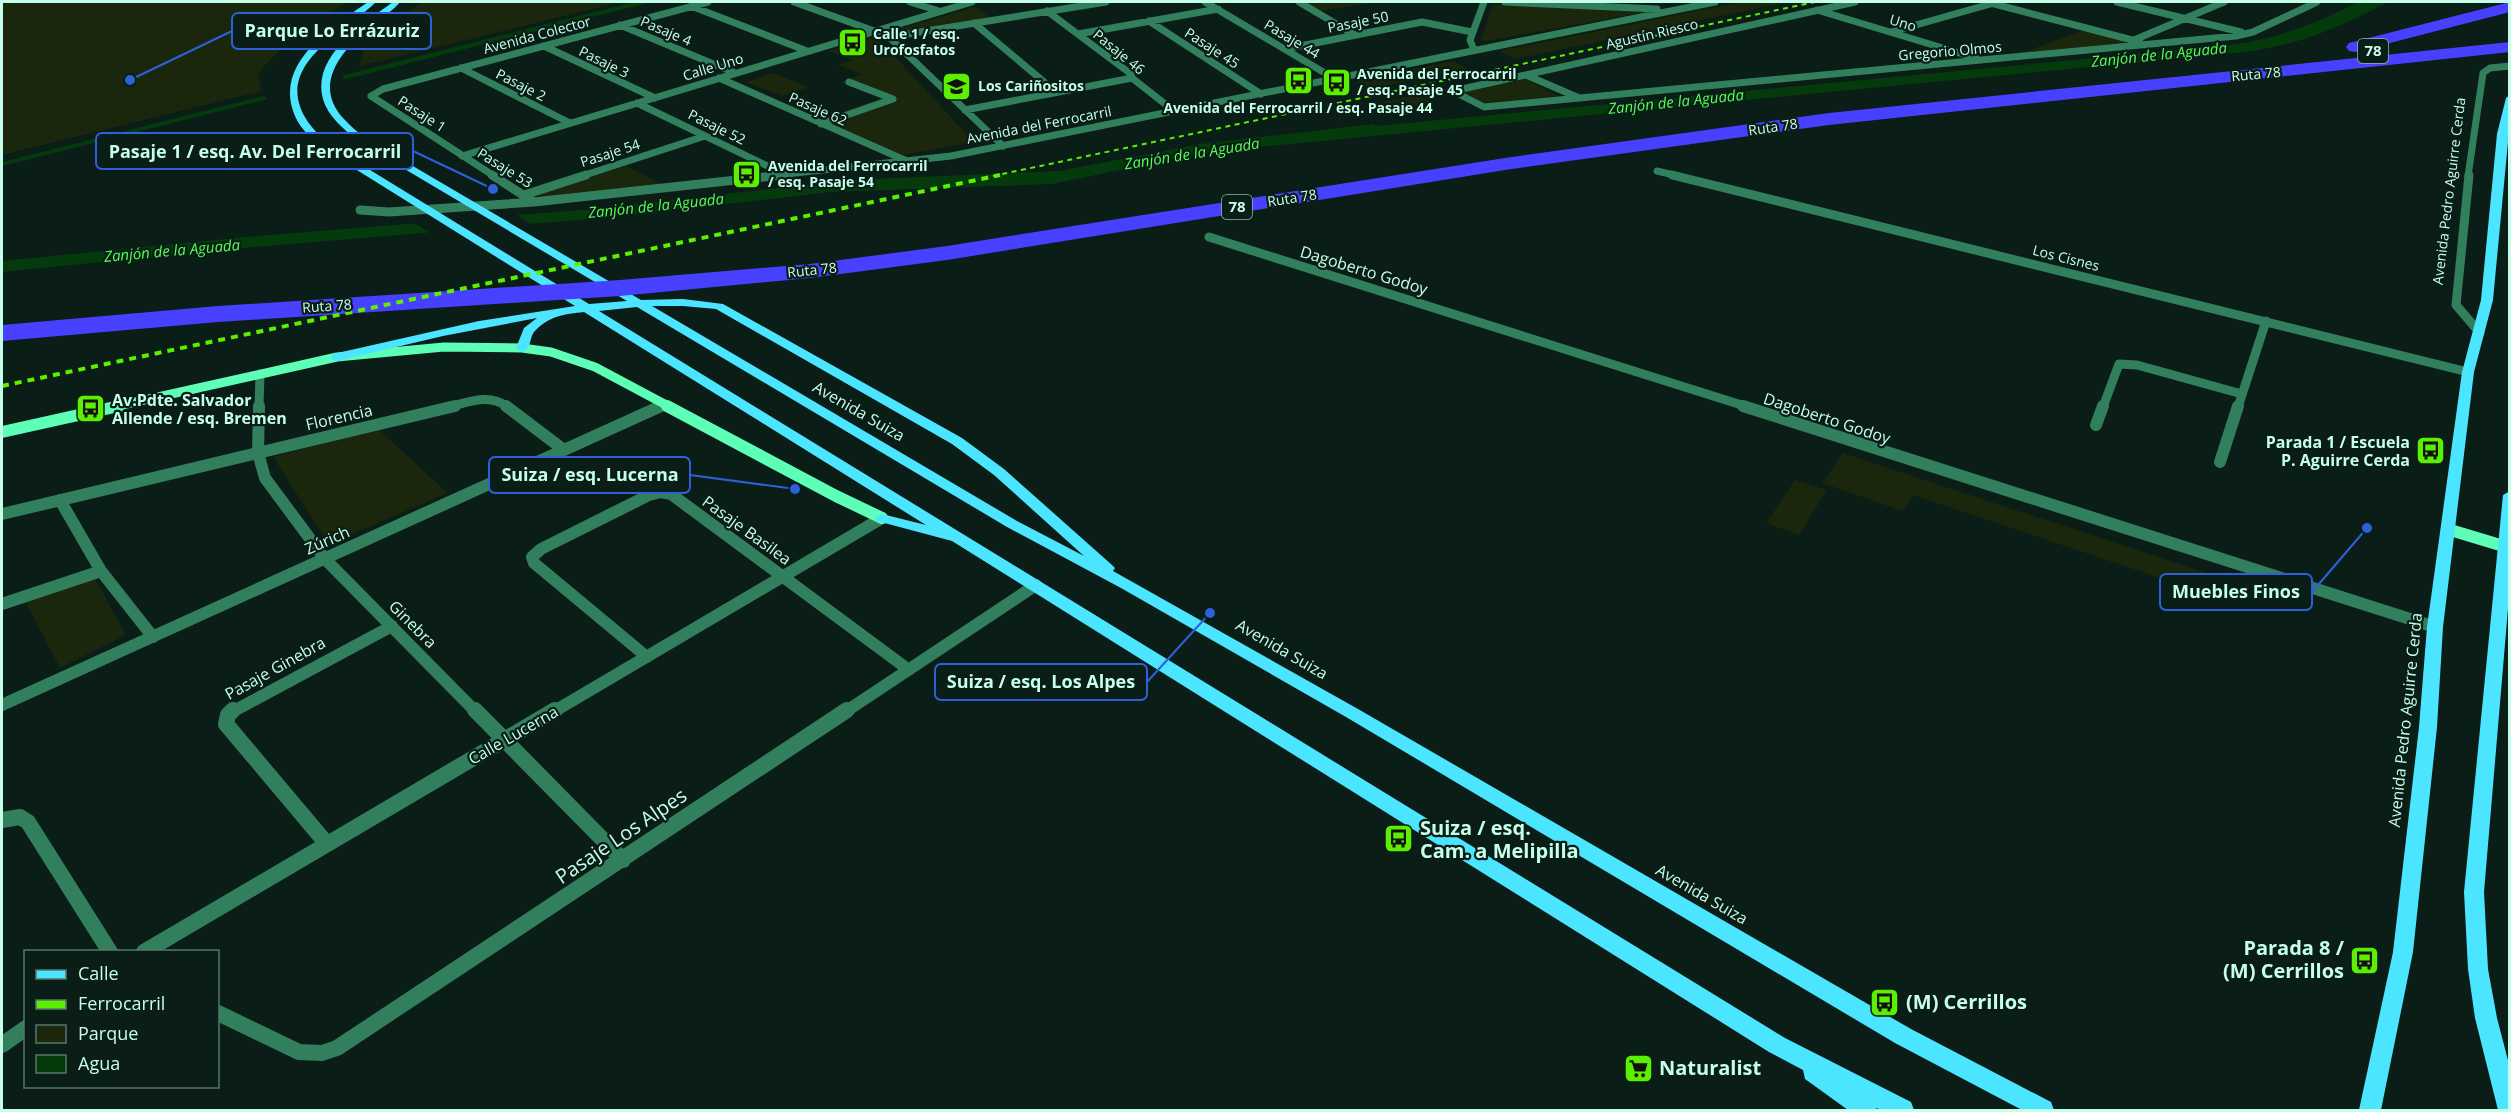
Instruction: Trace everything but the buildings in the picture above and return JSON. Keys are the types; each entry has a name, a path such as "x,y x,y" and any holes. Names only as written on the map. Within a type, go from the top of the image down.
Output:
{"highway":[{"path":"2279,62 2386,40 2452,20 2510,7"},
{"name":"Ruta 78","path":"2,333 218,314 620,288 810,271 947,253 1505,164 1818,121 2468,46 2510,34"},
{"name":"Ruta 78","path":"2,315 194,297 614,271 768,257 1002,228 1417,162 1726,119 1946,94 2279,62 2468,46 2510,47"}],"main road":[{"path":"372,2 330,33 309,54 296,76 293,87 294,108 305,127 323,145 1777,1045 1866,1110"},
{"name":"Avenida Suiza","path":"397,2 355,33 338,52 326,80 326,98 335,115 356,136 664,321 1012,525 1126,584 1352,713 1903,1036 2043,1110"},
{"name":"Avenida Pedro Aguirre Cerda","path":"2370,1110 2403,952 2447,529 2471,354 2480,333 2487,300 2504,118 2510,98"},
{"path":"2,432 509,318 558,311 684,302 708,303 728,309 919,417 964,446 999,472 1126,584"},
{"path":"522,348 528,331 540,320 558,311"},
{"path":"337,357 444,347 522,348 551,352 582,362 882,518 964,540"},
{"path":"2509,504 2508,548 2474,892 2478,969 2486,1018 2509,1110"},
{"path":"2447,529 2508,548"},
{"path":"1777,1045 1903,1110"}],"street":[{"name":"Avenida Colector","path":"373,94 708,2"},
{"path":"794,2 890,37 1003,146"},
{"path":"910,2 939,11"},
{"name":"Calle Uno","path":"462,156 972,2"},
{"path":"895,36 1106,2"},
{"name":"Pasaje 44","path":"1205,2 1335,79"},
{"path":"1299,2 1355,35"},
{"path":"1474,50 1470,42 1472,32 1484,2"},
{"path":"1505,2 1676,9"},
{"name":"Avenida del Ferrocarril","path":"360,210 389,212 534,202 908,162 1003,146 1715,2"},
{"name":"Agustín Riesco","path":"1484,107 1453,91 1855,2"},
{"path":"1891,32 1991,2 2150,44"},
{"path":"2117,2 2248,34"},
{"path":"2134,40 2223,2"},
{"name":"Gregorio Olmos","path":"1484,107 2248,34 2317,2"},
{"path":"691,6 807,51"},
{"path":"1078,34 1218,9"},
{"name":"Uno","path":"1816,10 1982,60"},
{"name":"Pasaje 46","path":"1047,11 1131,74 1132,78 1174,111"},
{"name":"Pasaje 45","path":"1149,21 1261,94"},
{"name":"Pasaje 50","path":"1285,49 1422,22 1472,32"},
{"path":"974,23 1056,92"},
{"name":"Pasaje 4","path":"620,25 735,74"},
{"name":"Pasaje 3","path":"544,46 655,98"},
{"name":"Avenida Pedro Aguirre Cerda","path":"2480,333 2458,311 2456,305 2471,149 2483,73 2490,68 2510,66"},
{"name":"Pasaje 2","path":"461,68 570,123"},
{"name":"Gregorio Olmos","path":"1526,75 1578,98"},
{"name":"Pasaje 62","path":"719,78 908,162"},
{"path":"965,110 1132,78"},
{"path":"821,124 893,98 849,82"},
{"name":"Pasaje 1","path":"373,94 373,99 462,156"},
{"name":"Pasaje 52","path":"637,103 785,175"},
{"name":"Pasaje 54","path":"524,195 705,136"},
{"name":"Pasaje 53","path":"462,156 534,202"},
{"name":"Los Cisnes","path":"1657,171 2468,372"},
{"name":"Dagoberto Godoy","path":"1209,237 2435,627"},
{"path":"2220,462 2266,321"},
{"path":"2096,425 2119,364 2138,365 2242,394"},
{"name":"Ginebra","path":"260,374 258,453 265,478 325,559 623,860"},
{"name":"Florencia","path":"2,514 491,398 499,400 564,450"},
{"name":"Zúrich","path":"2,705 665,404"},
{"name":"Pasaje Basilea","path":"647,657 532,561 534,554 649,495 667,492 909,670"},
{"path":"60,500 101,571 153,637"},
{"name":"Calle Lucerna","path":"146,950 882,518"},
{"path":"2,604 101,571"},
{"name":"Pasaje Los Alpes","path":"219,1013 299,1052 322,1053 337,1048 1036,585"},
{"name":"Pasaje Ginebra","path":"327,844 225,720 240,706 392,626"},
{"path":"2,820 20,817 28,822 109,950"},
{"path":"2,1046 24,1030"}],"green space":[{"path":"2,2 347,2 300,35 267,63 258,74 262,91 2,155"},
{"path":"422,2 621,2 360,66 367,46 375,37 393,21"},
{"path":"1302,2 1377,2 1319,11"},
{"path":"1740,2 1789,2 1515,59 1499,51"},
{"path":"1493,4 1642,10 1645,12 1487,41 1481,40"},
{"path":"975,7 991,18 898,35 891,31"},
{"path":"2083,30 2133,42 2022,53"},
{"path":"876,36 974,142 904,155 818,120 882,98 841,82 862,74 838,65 853,60 828,51"},
{"path":"1453,61 1468,69 1369,89 1355,80"},
{"path":"772,73 809,87 782,96 745,82"},
{"path":"1526,79 1558,96 1483,103 1464,92"},
{"path":"1419,94 1435,103 1385,114 1370,105"},
{"path":"626,166 667,186 536,200 529,196"},
{"path":"378,429 448,493 329,544 273,457"},
{"path":"1843,453 2219,577 2214,596 1913,495 1903,511 1822,483"},
{"path":"1795,480 1827,490 1799,535 1766,523"},
{"path":"94,577 126,635 60,668 25,601"}],"water":[{"name":"Zanjón de la Aguada","path":"2358,2 2389,2 2302,40 2244,52 1238,149 1183,157 1052,184 831,192 614,217 230,249 2,272 2,261 246,237 593,209 847,180 1059,171 1200,144 1373,124 1376,126 2231,45 2296,29"},
{"path":"264,96 268,99 2,166 2,162"}],"pier":[{"path":"510,211 536,227 434,235 409,220"}],"waterway":[{"path":"345,77 643,2"}],"railway":[{"path":"993,176 1815,2"},
{"path":"2,386 1000,175"}],"place":[{"name":"Calle 1 / esq. Urofosfatos","path":"852,42"},
{"name":"Parque Lo Errázuriz","path":"130,80"},
{"name":"Avenida del Ferrocarril / esq. Pasaje 44","path":"1298,81"},
{"name":"Avenida del Ferrocarril / esq. Pasaje 45","path":"1336,82"},
{"name":"Los Cariñositos","path":"957,86"},
{"name":"Avenida del Ferrocarril / esq. Pasaje 54","path":"747,174"},
{"name":"Pasaje 1 / esq. Av. Del Ferrocarril","path":"493,189"},
{"name":"Av.Pdte. Salvador Allende / esq. Bremen","path":"91,409"},
{"name":"Parada 1 / Escuela P. Aguirre Cerda","path":"2431,451"},
{"name":"Suiza / esq. Lucerna","path":"795,489"},
{"name":"Muebles Finos","path":"2367,528"},
{"name":"Suiza / esq. Los Alpes","path":"1210,613"},
{"name":"Suiza / esq. Cam. a Melipilla","path":"1399,839"},
{"name":"Parada 8 / (M) Cerrillos","path":"2365,960"},
{"name":"(M) Cerrillos","path":"1885,1002"},
{"name":"Naturalist","path":"1638,1068"}]}
